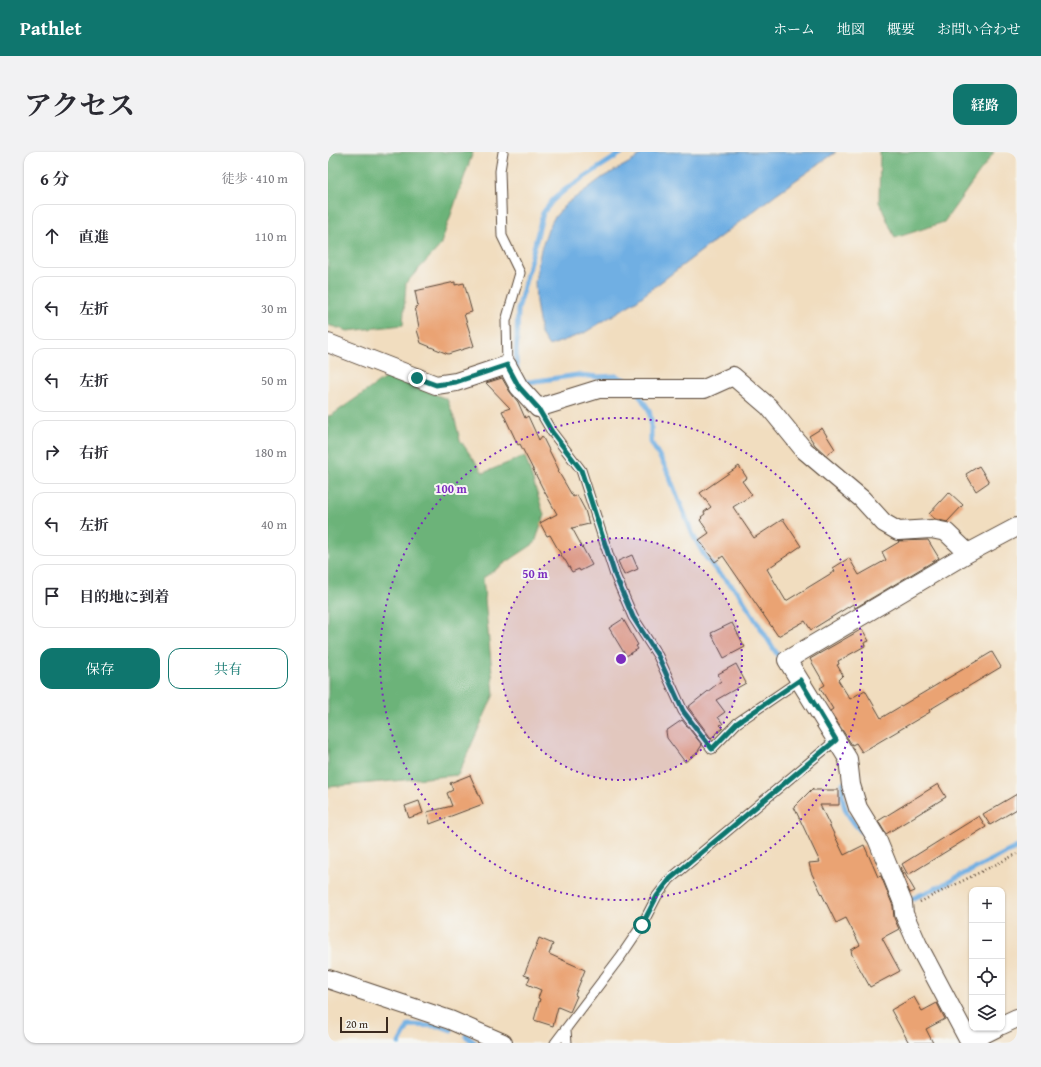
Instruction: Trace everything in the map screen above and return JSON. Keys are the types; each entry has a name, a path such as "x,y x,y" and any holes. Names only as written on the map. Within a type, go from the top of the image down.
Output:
{"street":[{"path":"328,343 436,385 456,382 507,365 519,387 538,408 599,389 704,389 732,376 769,407 804,450 862,499 884,523 898,531 931,529 946,532 968,553"},
{"path":"990,1031 970,1042 918,945 904,914 903,903 876,839 858,808 851,785 848,759 833,743 796,682 787,660 968,553 1017,527"},
{"path":"328,979 450,1020 503,1043"},
{"path":"1005,1024 1017,1018"}],"lane":[{"path":"503,152 500,171 502,236 520,273 506,321 507,365"},
{"path":"538,408 552,432 581,470 615,575 633,617 658,656 683,711 712,749 737,723 796,682"},
{"path":"555,1043 625,950 642,925 657,896 670,879 833,743"},
{"path":"566,1030 567,1043"}],"path":[{"path":"903,907 909,906 937,894 1017,854"}],"green space":[{"path":"328,152 473,152 440,246 406,283 403,325 348,331 328,325"},
{"path":"880,152 994,152 944,222 895,238 879,202"},
{"path":"388,376 447,399 455,420 460,440 483,473 525,456 544,515 535,543 483,578 494,694 458,775 328,787 328,416 332,415"}],"water":[{"path":"643,152 836,152 776,194 636,301 584,333 549,346 541,334 536,302 535,281 541,249 548,229 554,218 565,205 603,177 634,160"}],"building":[{"path":"455,282 455,285 464,283 472,312 464,314 474,346 448,354 421,343 417,330 419,327 415,307 418,306 415,291"},
{"path":"502,378 518,402 525,418 528,416 539,440 542,436 559,470 558,471 573,497 577,495 585,510 589,524 572,528 592,565 580,571 579,569 572,572 550,535 547,536 540,523 557,514 520,444 518,445 502,411 510,408 486,383"},
{"path":"822,428 835,449 826,455 815,445 809,436"},
{"path":"739,466 747,478 742,481 752,495 733,507 754,538 783,519 801,546 767,569 786,601 835,571 833,568 849,558 859,575 886,560 882,552 899,542 898,541 928,540 939,558 855,608 853,604 811,630 805,621 778,636 723,556 715,562 699,540 709,533 700,520 705,514 704,512 711,507 700,493"},
{"path":"979,466 989,482 976,491 966,474"},
{"path":"949,492 963,505 947,522 935,519 929,514"},
{"path":"632,555 638,569 624,575 618,561"},
{"path":"623,619 638,645 636,646 638,649 626,656 609,628"},
{"path":"732,623 745,647 724,658 711,633"},
{"path":"862,629 869,641 864,643 865,646 838,661 839,664 837,665 843,675 838,680 850,699 865,690 881,718 992,652 1001,667 929,710 930,712 862,752 856,743 852,745 830,711 833,709 820,688 825,685 810,659"},
{"path":"736,664 746,683 716,700 725,712 718,717 723,724 720,725 723,728 711,738 688,707 721,681 718,674"},
{"path":"682,720 702,745 696,754 685,762 667,738 666,731"},
{"path":"470,775 483,804 430,824 427,812 452,806 447,793 453,790 450,783"},
{"path":"938,784 946,797 886,834 878,821"},
{"path":"813,788 813,790 839,790 839,805 820,805 844,855 864,845 878,877 881,876 893,906 894,918 899,929 882,938 900,971 870,987 852,955 851,950 860,945 846,918 836,923 811,872 809,863 820,862 794,807"},
{"path":"1017,794 1017,809 990,825 983,814"},
{"path":"419,801 423,813 409,818 405,806"},
{"path":"979,816 986,827 908,875 902,864"},
{"path":"901,867 915,891 910,893 900,868"},
{"path":"539,938 553,944 549,954 585,970 575,995 577,996 570,1012 558,1007 553,1026 534,1020 541,990 527,984 530,977 524,975"},
{"path":"914,997 922,1011 937,1003 945,1019 926,1029 933,1043 909,1043 891,1010"}],"waterway":[{"path":"517,369 518,310 543,213 553,200 566,189 623,152"},
{"path":"521,378 523,381 529,382 578,375 598,377 616,376 631,383"},
{"path":"638,393 649,410 651,420 651,442 665,466 693,535 704,555 715,569 738,592 782,662"},
{"path":"843,783 843,800 848,814 856,826 868,838"},
{"path":"907,901 943,885 1017,847"},
{"path":"399,1043 409,1025 440,1026 451,1030"},
{"path":"466,1036 475,1043"}],"route":[{"path":"417,378 436,385 456,382 507,365 519,387 538,408 552,432 581,470 615,575 633,617 658,656 683,711 712,749 737,723 764,703 800,680 836,740 670,879 657,896 642,925"}]}
